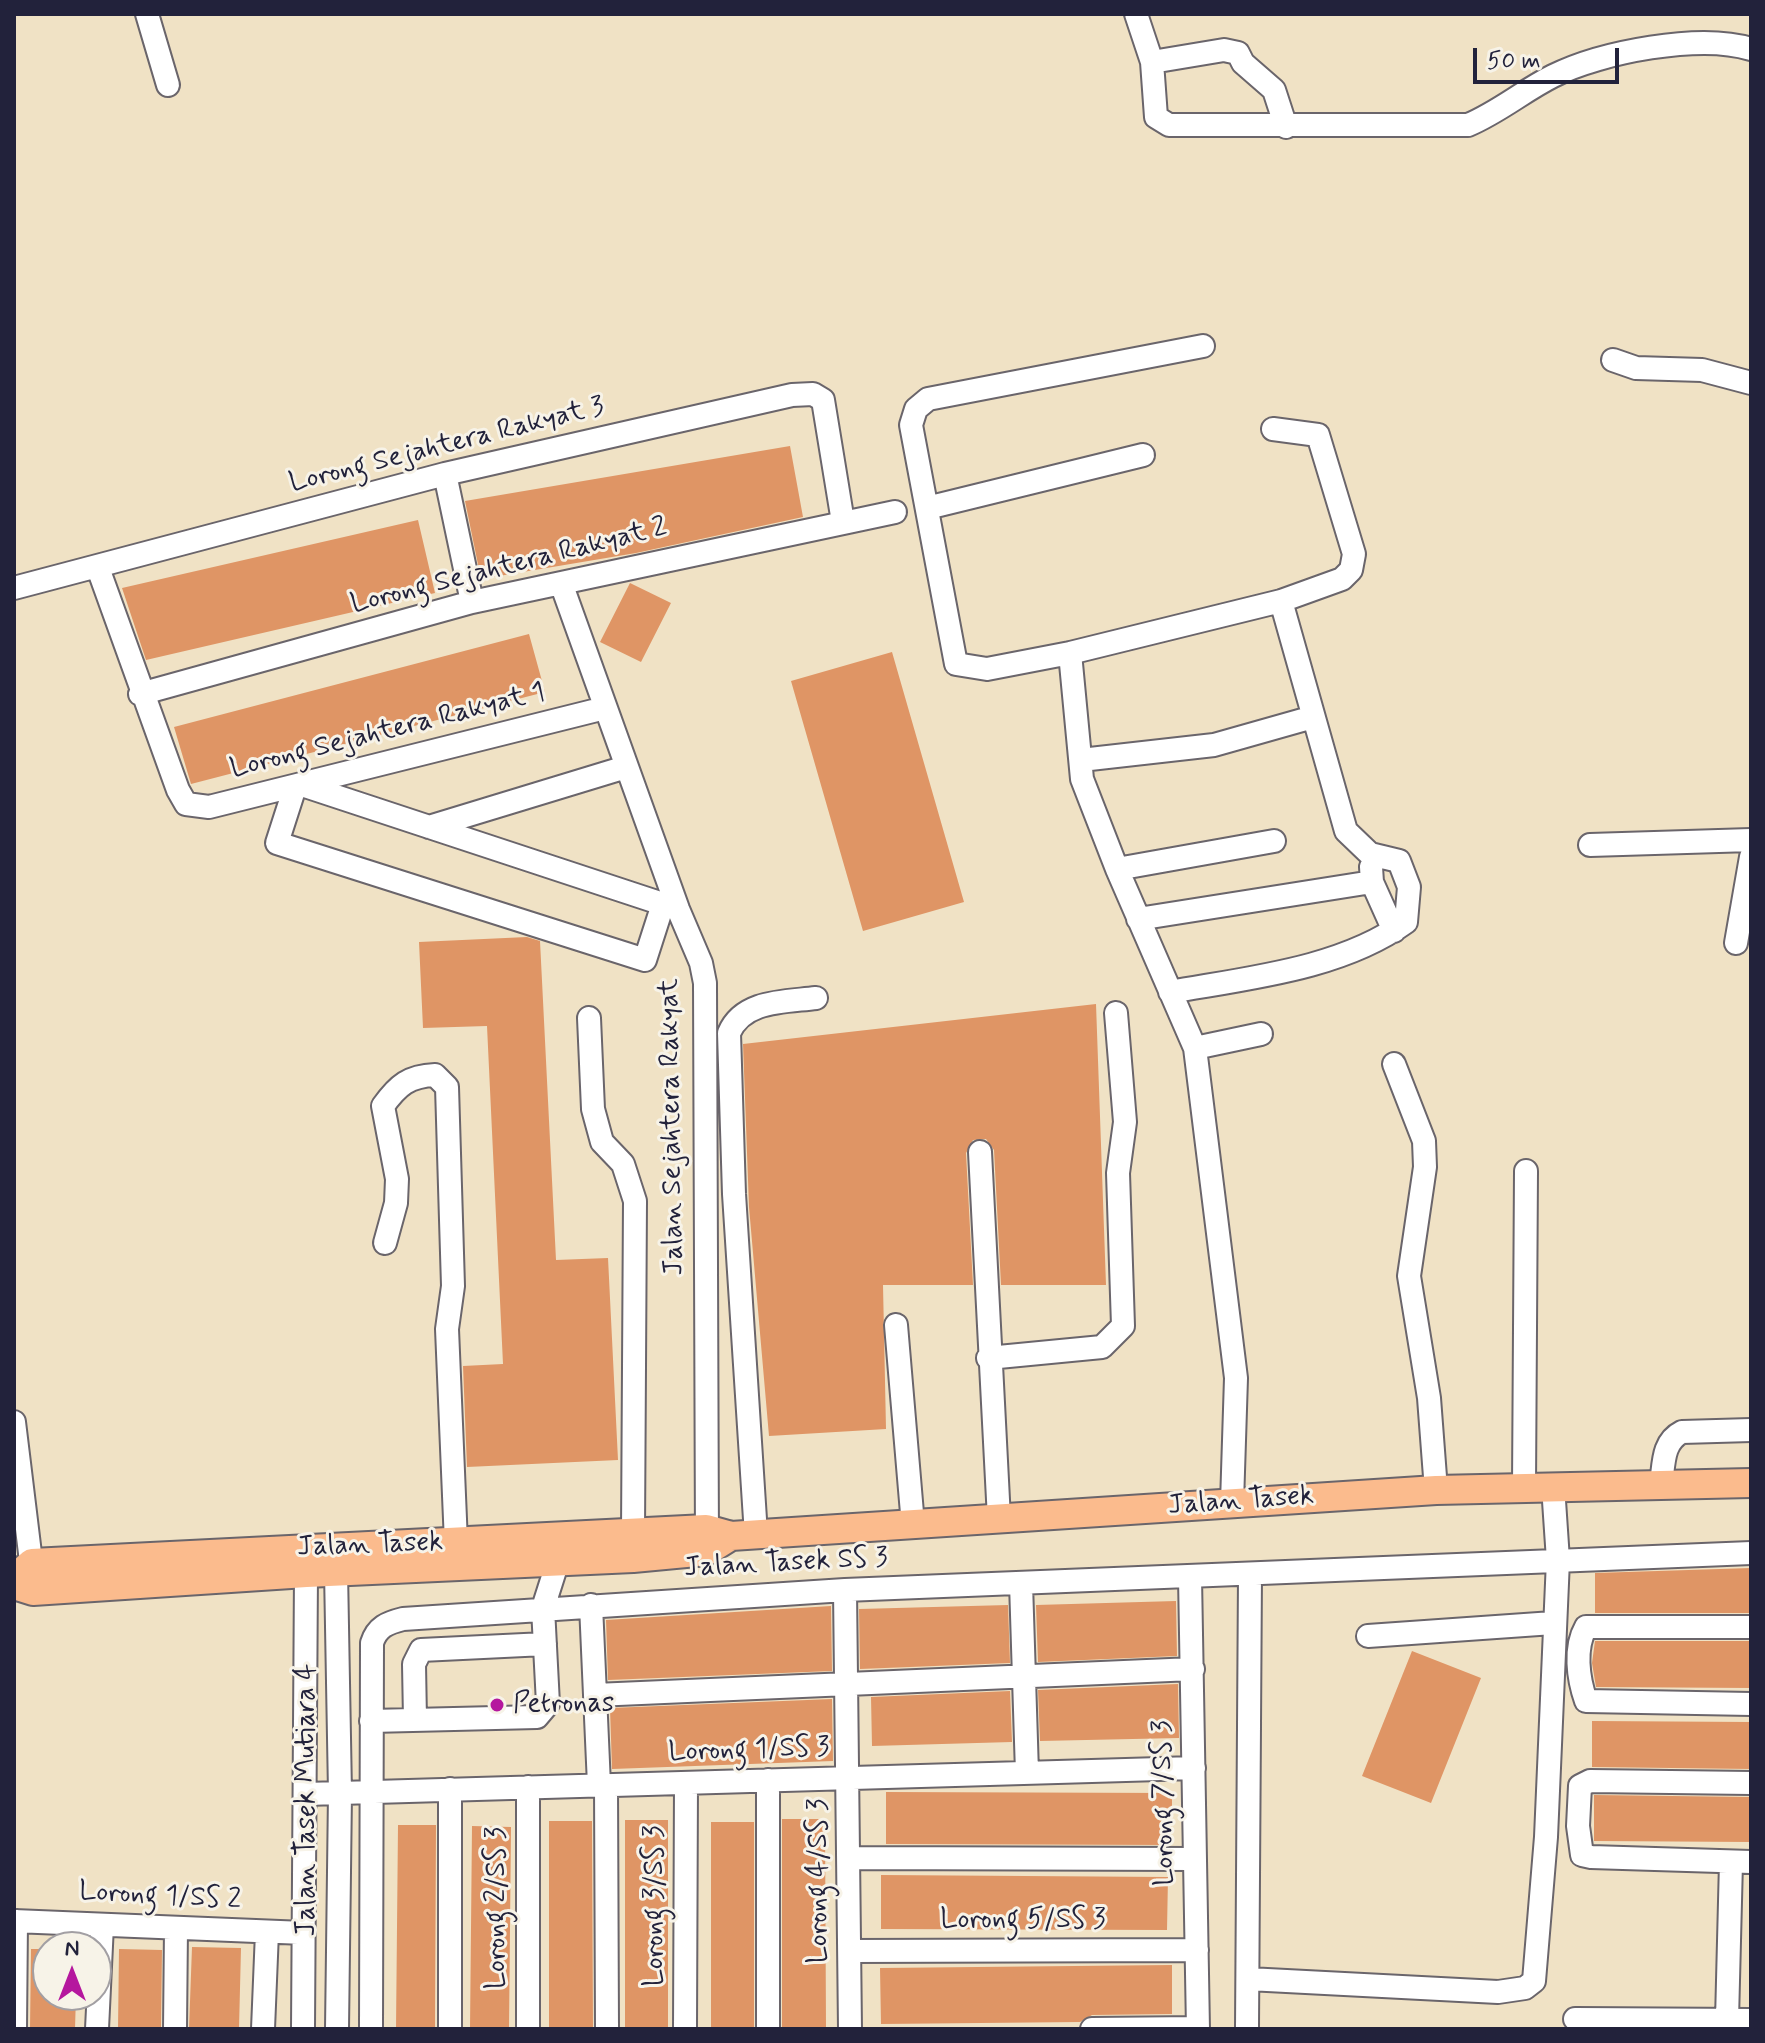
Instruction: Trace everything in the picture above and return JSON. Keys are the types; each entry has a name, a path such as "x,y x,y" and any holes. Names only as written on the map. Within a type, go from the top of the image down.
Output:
{"main road":[{"name":"Jalan Tasek","path":"23,1579 557,1564 725,1538 1232,1503 1524,1486 1751,1483"},
{"name":"Jalan Tasek","path":"23,1579 263,1550 633,1532 725,1538"},
{"path":"263,1550 319,1569 348,1546"}],"street":[{"path":"147,14 168,85"},
{"path":"1136,14 1152,62 1156,117 1169,125 1468,125 1489,116 1553,76 1606,56 1672,46 1738,45 1751,49"},
{"path":"1152,62 1224,50 1235,52 1274,90 1286,127"},
{"path":"1203,346 928,399 916,409 911,425 956,664 987,669 1070,653 1281,601 1342,579 1351,570 1354,554 1318,435 1273,429"},
{"path":"1613,360 1636,368 1702,370 1751,383"},
{"name":"Lorong Sejahtera Rakyat 3","path":"14,588 445,474 792,395 813,394 823,400 843,522"},
{"path":"927,508 1143,455"},
{"path":"445,474 472,602"},
{"name":"Lorong Sejahtera Rakyat 2","path":"140,694 472,602 895,512"},
{"path":"98,568 140,694"},
{"name":"Jalan Sejahtera Rakyat","path":"561,583 626,767 670,907 701,963 705,983 725,1538"},
{"path":"1170,992 1278,973 1380,941 1406,922 1409,887 1399,861 1370,854 1346,831 1281,601"},
{"path":"1070,653 1082,779 1138,919 1195,1048 1236,1378 1232,1503"},
{"name":"Lorong Sejahtera Rakyat 1","path":"140,694 186,804 209,807 605,708"},
{"path":"1081,760 1214,745 1313,717"},
{"path":"429,827 626,767"},
{"path":"300,786 429,827 670,907 645,960 277,843 300,786"},
{"path":"1590,845 1751,840"},
{"path":"1117,869 1274,841"},
{"path":"1370,854 1372,882 1394,931"},
{"path":"1736,943 1751,857"},
{"path":"1138,919 1372,882"},
{"path":"725,1538 734,1194 729,1033 736,1018 758,1006 816,998"},
{"path":"988,1358 1102,1347 1123,1326 1118,1173 1125,1122 1116,1013"},
{"path":"589,1018 593,1109 602,1142 623,1164 635,1201 637,1390 633,1532"},
{"path":"1195,1048 1261,1034"},
{"path":"1394,1064 1424,1141 1425,1167 1409,1276 1429,1398 1436,1490"},
{"path":"385,1243 396,1203 397,1179 383,1106 395,1089 414,1076 435,1075 447,1087 453,1286 447,1329 456,1543"},
{"path":"980,1152 988,1358 999,1519"},
{"path":"1524,1486 1526,1171"},
{"path":"896,1325 913,1525"},
{"path":"14,1422 23,1579"},
{"path":"1661,1484 1665,1451 1672,1437 1682,1432 1751,1430"},
{"path":"1248,1979 1498,1992 1525,1988 1534,1981 1546,1837 1558,1560 1553,1486"},
{"name":"Jalan Tasek SS 3","path":"371,1721 372,1643 378,1630 403,1619 845,1590 1751,1553"},
{"path":"371,2029 371,1721 537,1717 548,1704 543,1608 557,1564"},
{"name":"Jalan Tasek Mutiara 4","path":"319,1569 340,1793 337,2029"},
{"name":"Jalan Tasek Mutiara 4","path":"303,2029 306,1794 319,1569"},
{"path":"1247,2029 1250,1575"},
{"name":"Lorong 7/SS 3","path":"1190,1577 1198,2029"},
{"path":"1021,1583 1027,1773"},
{"name":"Lorong 4/SS 3","path":"845,1590 850,2029"},
{"path":"591,1605 603,1785 607,2029"},
{"path":"1368,1636 1553,1623"},
{"path":"1751,1627 1586,1627 1579,1639 1580,1685 1586,1701 1751,1704"},
{"path":"415,1720 414,1664 421,1650 545,1644"},
{"path":"595,1695 1193,1669"},
{"name":"Lorong 1/SS 3","path":"306,1794 1194,1768"},
{"path":"768,1780 768,2029"},
{"path":"1727,2020 1740,1938 1741,1862 1582,1855 1578,1826 1580,1786 1590,1781 1751,1783"},
{"name":"Lorong 3/SS 3","path":"685,2029 686,1783"},
{"name":"Lorong 2/SS 3","path":"528,1787 528,2029"},
{"path":"450,1789 450,2029"},
{"path":"850,1858 1195,1859"},
{"path":"15,1921 15,2029"},
{"name":"Lorong 1/SS 2","path":"15,1921 304,1933"},
{"path":"97,2029 102,1925"},
{"path":"175,2029 176,1928"},
{"path":"263,2029 267,1932"},
{"name":"Lorong 5/SS 3","path":"850,1951 1197,1950"},
{"path":"1575,2019 1751,2020"},
{"path":"1092,2029 1198,2029"}],"building":[{"path":"790,446 803,517 636,553 481,579 465,501"},
{"path":"418,520 435,593 146,660 122,588"},
{"path":"630,583 671,603 641,662 600,642"},
{"path":"529,634 545,692 191,784 174,727"},
{"path":"892,652 964,902 863,931 791,681"},
{"path":"527,937 540,941 556,1260 608,1258 618,1460 467,1467 463,1366 503,1364 487,1026 423,1028 419,942"},
{"path":"1096,1004 1106,1285 1001,1285 994,1150 986,1139 973,1140 966,1153 973,1285 883,1285 886,1429 769,1436 749,1207 743,1044"},
{"path":"1751,1568 1751,1613 1595,1613 1595,1573"},
{"path":"1176,1601 1177,1656 1038,1662 1036,1605"},
{"path":"1008,1605 1010,1663 860,1669 859,1609"},
{"path":"831,1606 832,1671 608,1680 606,1620"},
{"path":"1595,1641 1751,1641 1751,1688 1596,1687 1592,1663"},
{"path":"1412,1651 1481,1678 1431,1803 1362,1776"},
{"path":"1178,1684 1179,1738 1040,1741 1038,1690"},
{"path":"1010,1691 1012,1742 872,1746 871,1697"},
{"path":"832,1699 833,1761 612,1769 610,1708"},
{"path":"1592,1721 1751,1722 1751,1769 1592,1767"},
{"path":"886,1792 1172,1793 1172,1845 886,1844"},
{"path":"1594,1795 1751,1797 1751,1842 1594,1841"},
{"path":"782,1819 825,1819 826,2029 782,2029"},
{"path":"625,1820 668,1820 668,2029 625,2029"},
{"path":"549,1821 592,1821 593,2029 549,2029"},
{"path":"711,1822 754,1822 754,2029 711,2029"},
{"path":"398,1825 436,1825 435,2029 396,2029"},
{"path":"472,1826 511,1827 509,2029 470,2029"},
{"path":"881,1875 1168,1877 1167,1930 881,1929"},
{"path":"192,1947 241,1948 239,2029 189,2029"},
{"path":"32,1949 32,2011 76,2011 75,2029 30,2029"},
{"path":"119,1949 162,1950 161,2029 118,2029"},
{"path":"1172,1965 1172,2014 1092,2015 1080,2022 881,2024 880,1968"}],"place":[{"name":"Petronas","path":"497,1705"}]}
